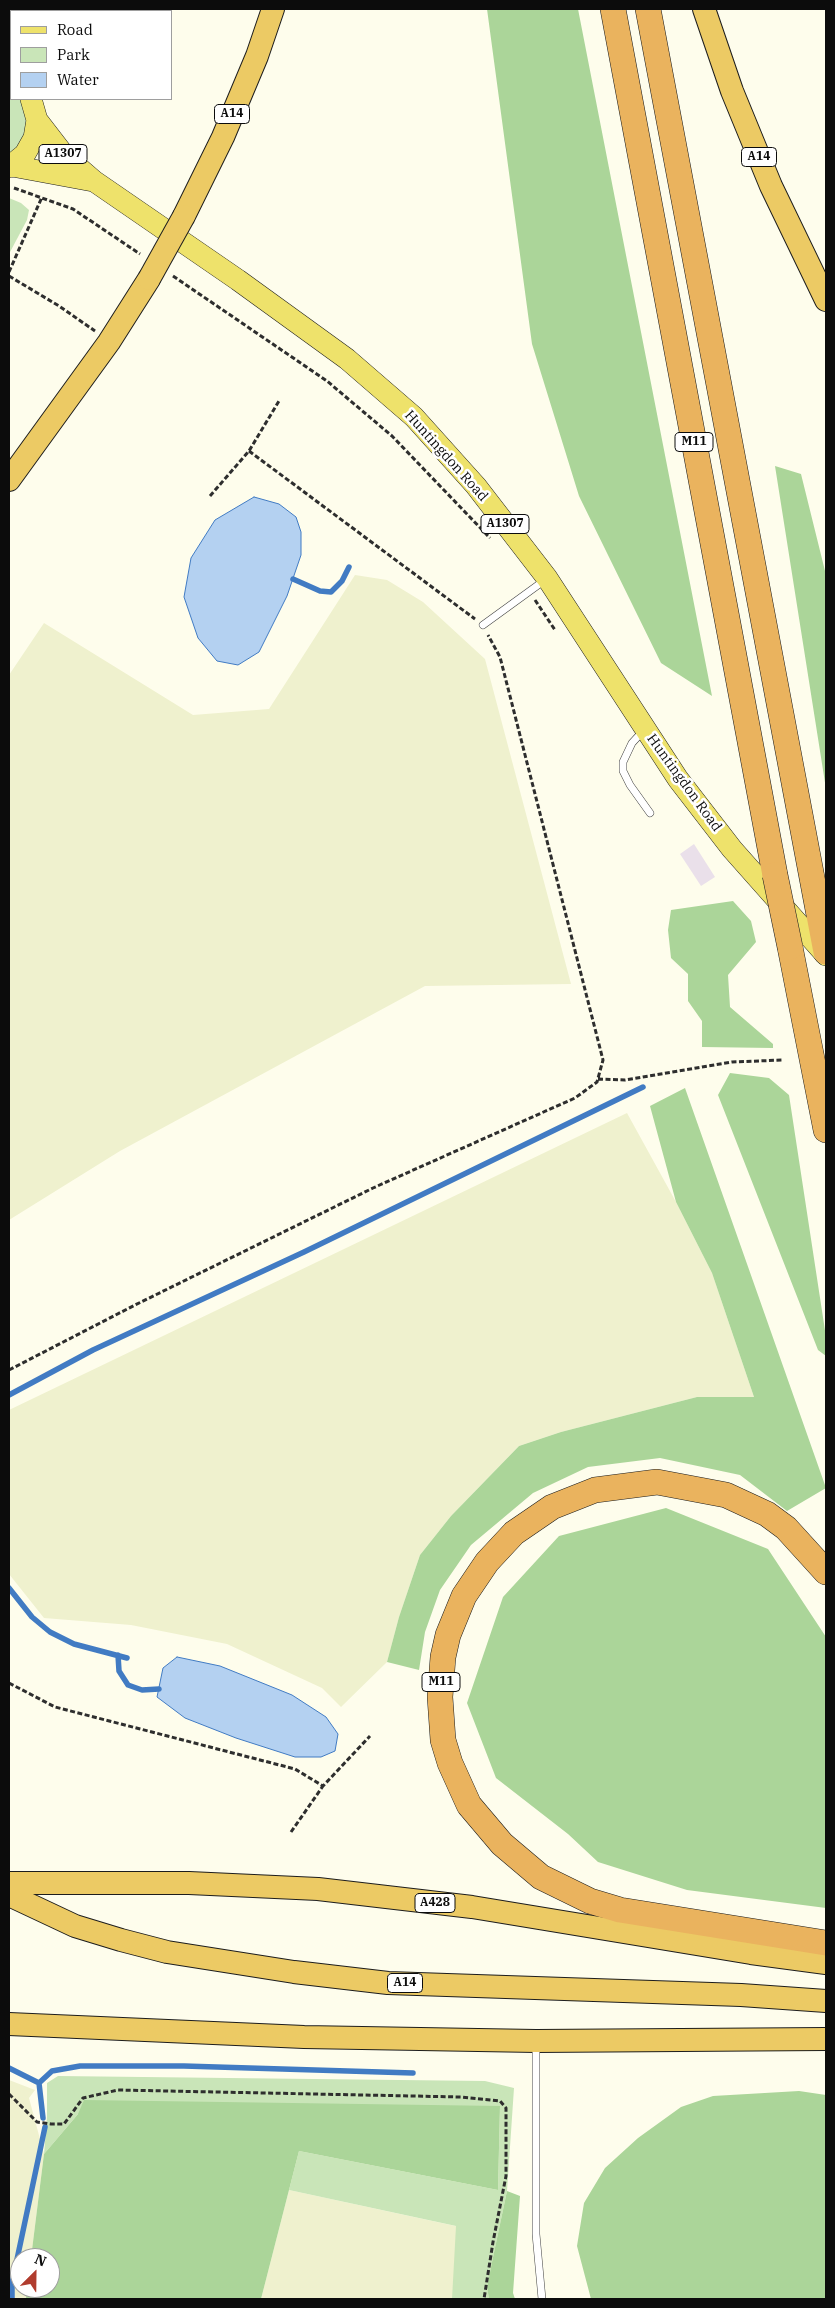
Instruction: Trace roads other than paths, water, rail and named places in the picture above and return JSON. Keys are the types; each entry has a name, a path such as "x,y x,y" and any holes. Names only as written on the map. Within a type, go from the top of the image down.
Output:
{"highway":[{"name":"A14","path":"9,480 158,275 184,216 223,137 257,56 273,9"},
{"name":"M11","path":"613,9 775,875 826,1130"},
{"name":"M11","path":"648,9 826,954"},
{"name":"A14","path":"704,9 732,91 771,186 826,300"},
{"name":"M11","path":"826,1572 803,1544 786,1528 767,1514 726,1495 657,1482 595,1490 552,1507 500,1546 483,1567 464,1596 448,1635 443,1658 440,1697 443,1740 450,1763 469,1805 502,1844 541,1877 590,1901 620,1910 826,1943"},
{"name":"A428","path":"9,1883 189,1884 318,1889 472,1907 741,1952 826,1963"},
{"name":"A14","path":"9,1895 75,1926 167,1952 294,1972 388,1983 741,1996 826,2001"},
{"path":"9,2024 304,2037 536,2041 822,2038"}],"main road":[{"path":"10,166 26,154 34,138 37,120 32,100"},
{"name":"Huntingdon Road","path":"37,120 64,155 94,181 238,280 347,359 414,417 476,486 547,578 678,779 732,849 826,954"},
{"name":"Huntingdon Road","path":"10,166 94,181"}],"lane":[{"path":"483,625 547,578"},
{"path":"644,729 632,743 623,762 623,771 630,785 650,813"},
{"path":"536,2041 536,2234 542,2299"}],"water":[{"path":"254,497 279,504 296,517 301,532 301,555 287,596 259,652 238,665 217,661 198,638 184,597 191,558 215,520"},
{"path":"177,1657 220,1666 292,1695 326,1717 338,1734 335,1751 321,1757 295,1757 236,1738 185,1718 157,1697 163,1668"}],"waterway":[{"path":"293,579 320,591 331,592 342,581 349,567"},
{"path":"9,1395 93,1350 304,1252 643,1087"},
{"path":"9,1588 32,1617 50,1632 74,1644 127,1658"},
{"path":"118,1655 119,1671 128,1685 142,1690 159,1689"},
{"path":"39,2083 52,2071 80,2066 184,2066 413,2073"},
{"path":"9,2068 39,2083 43,2118"},
{"path":"12,2299 12,2283 45,2127"}]}
